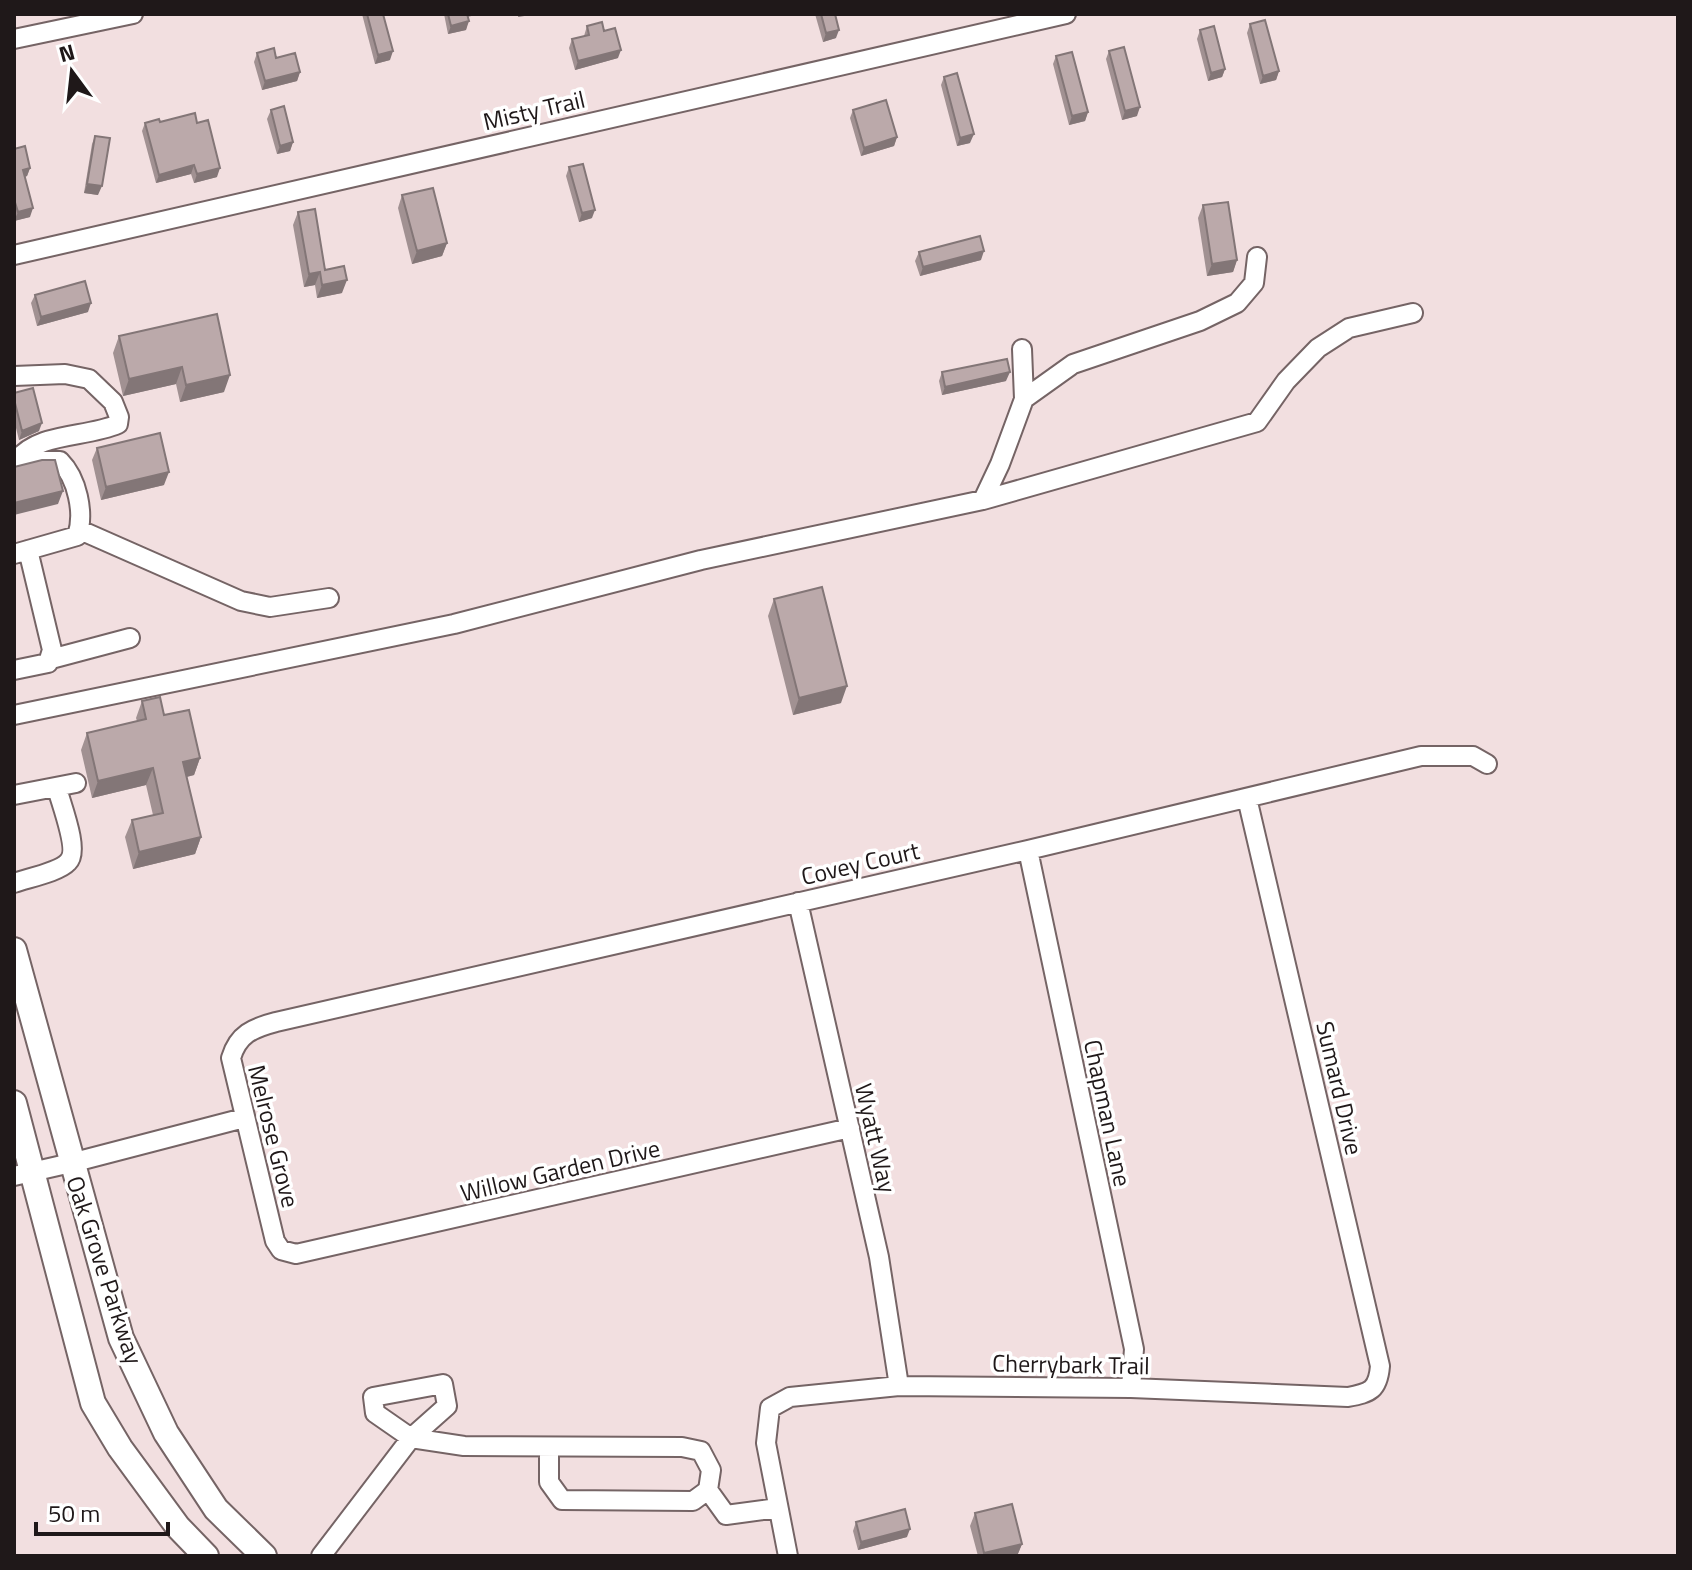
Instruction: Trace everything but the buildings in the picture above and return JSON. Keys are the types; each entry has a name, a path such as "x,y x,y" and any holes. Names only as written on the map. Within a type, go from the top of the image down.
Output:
{"main road":[{"name":"Oak Grove Parkway","path":"14,950 121,1338 166,1433 216,1509 264,1556"},
{"name":"Oak Grove Parkway","path":"14,1103 23,1173 93,1403 120,1448 178,1527 206,1556"}],"street":[{"path":"14,39 133,14"},
{"name":"Misty Trail","path":"14,255 1066,14"},
{"path":"1024,399 1073,364 1200,321 1237,303 1254,283 1257,257"},
{"path":"14,715 454,624 701,560 983,500 1114,460 1257,422 1286,381 1318,348 1349,328 1413,313"},
{"path":"983,500 1024,399 1022,349"},
{"path":"14,376 65,374 89,379 113,402 119,417 118,424 105,430 26,448 16,461"},
{"path":"16,461 60,461 69,470 82,520 77,536 21,552 52,650 51,659"},
{"path":"80,530 241,601 270,607 329,598"},
{"path":"14,670 130,638"},
{"name":"Covey Court","path":"244,1034 306,1015 1028,850 1421,756 1473,756 1487,764"},
{"path":"14,795 76,783"},
{"path":"14,883 66,865 72,858 73,847 57,788"},
{"name":"Sumard Drive","path":"1247,798 1380,1366 1379,1381 1373,1388"},
{"name":"Chapman Lane","path":"1028,850 1134,1349 1131,1388"},
{"name":"Wyatt Way","path":"798,902 879,1257 899,1386"},
{"name":"Melrose Grove","path":"244,1034 231,1058 273,1233 281,1250"},
{"path":"23,1173 244,1118"},
{"name":"Willow Garden Drive","path":"281,1250 296,1254 322,1249 850,1128"},
{"name":"Cherrybark Trail","path":"778,1508 766,1443 770,1408 790,1397 899,1386 1131,1388 1348,1397 1366,1394 1373,1388"},
{"path":"321,1556 411,1438 464,1446 682,1447 701,1451 711,1470 708,1490 726,1515 778,1508 788,1556"},
{"path":"549,1448 549,1482 562,1500 693,1501 708,1490"}]}
